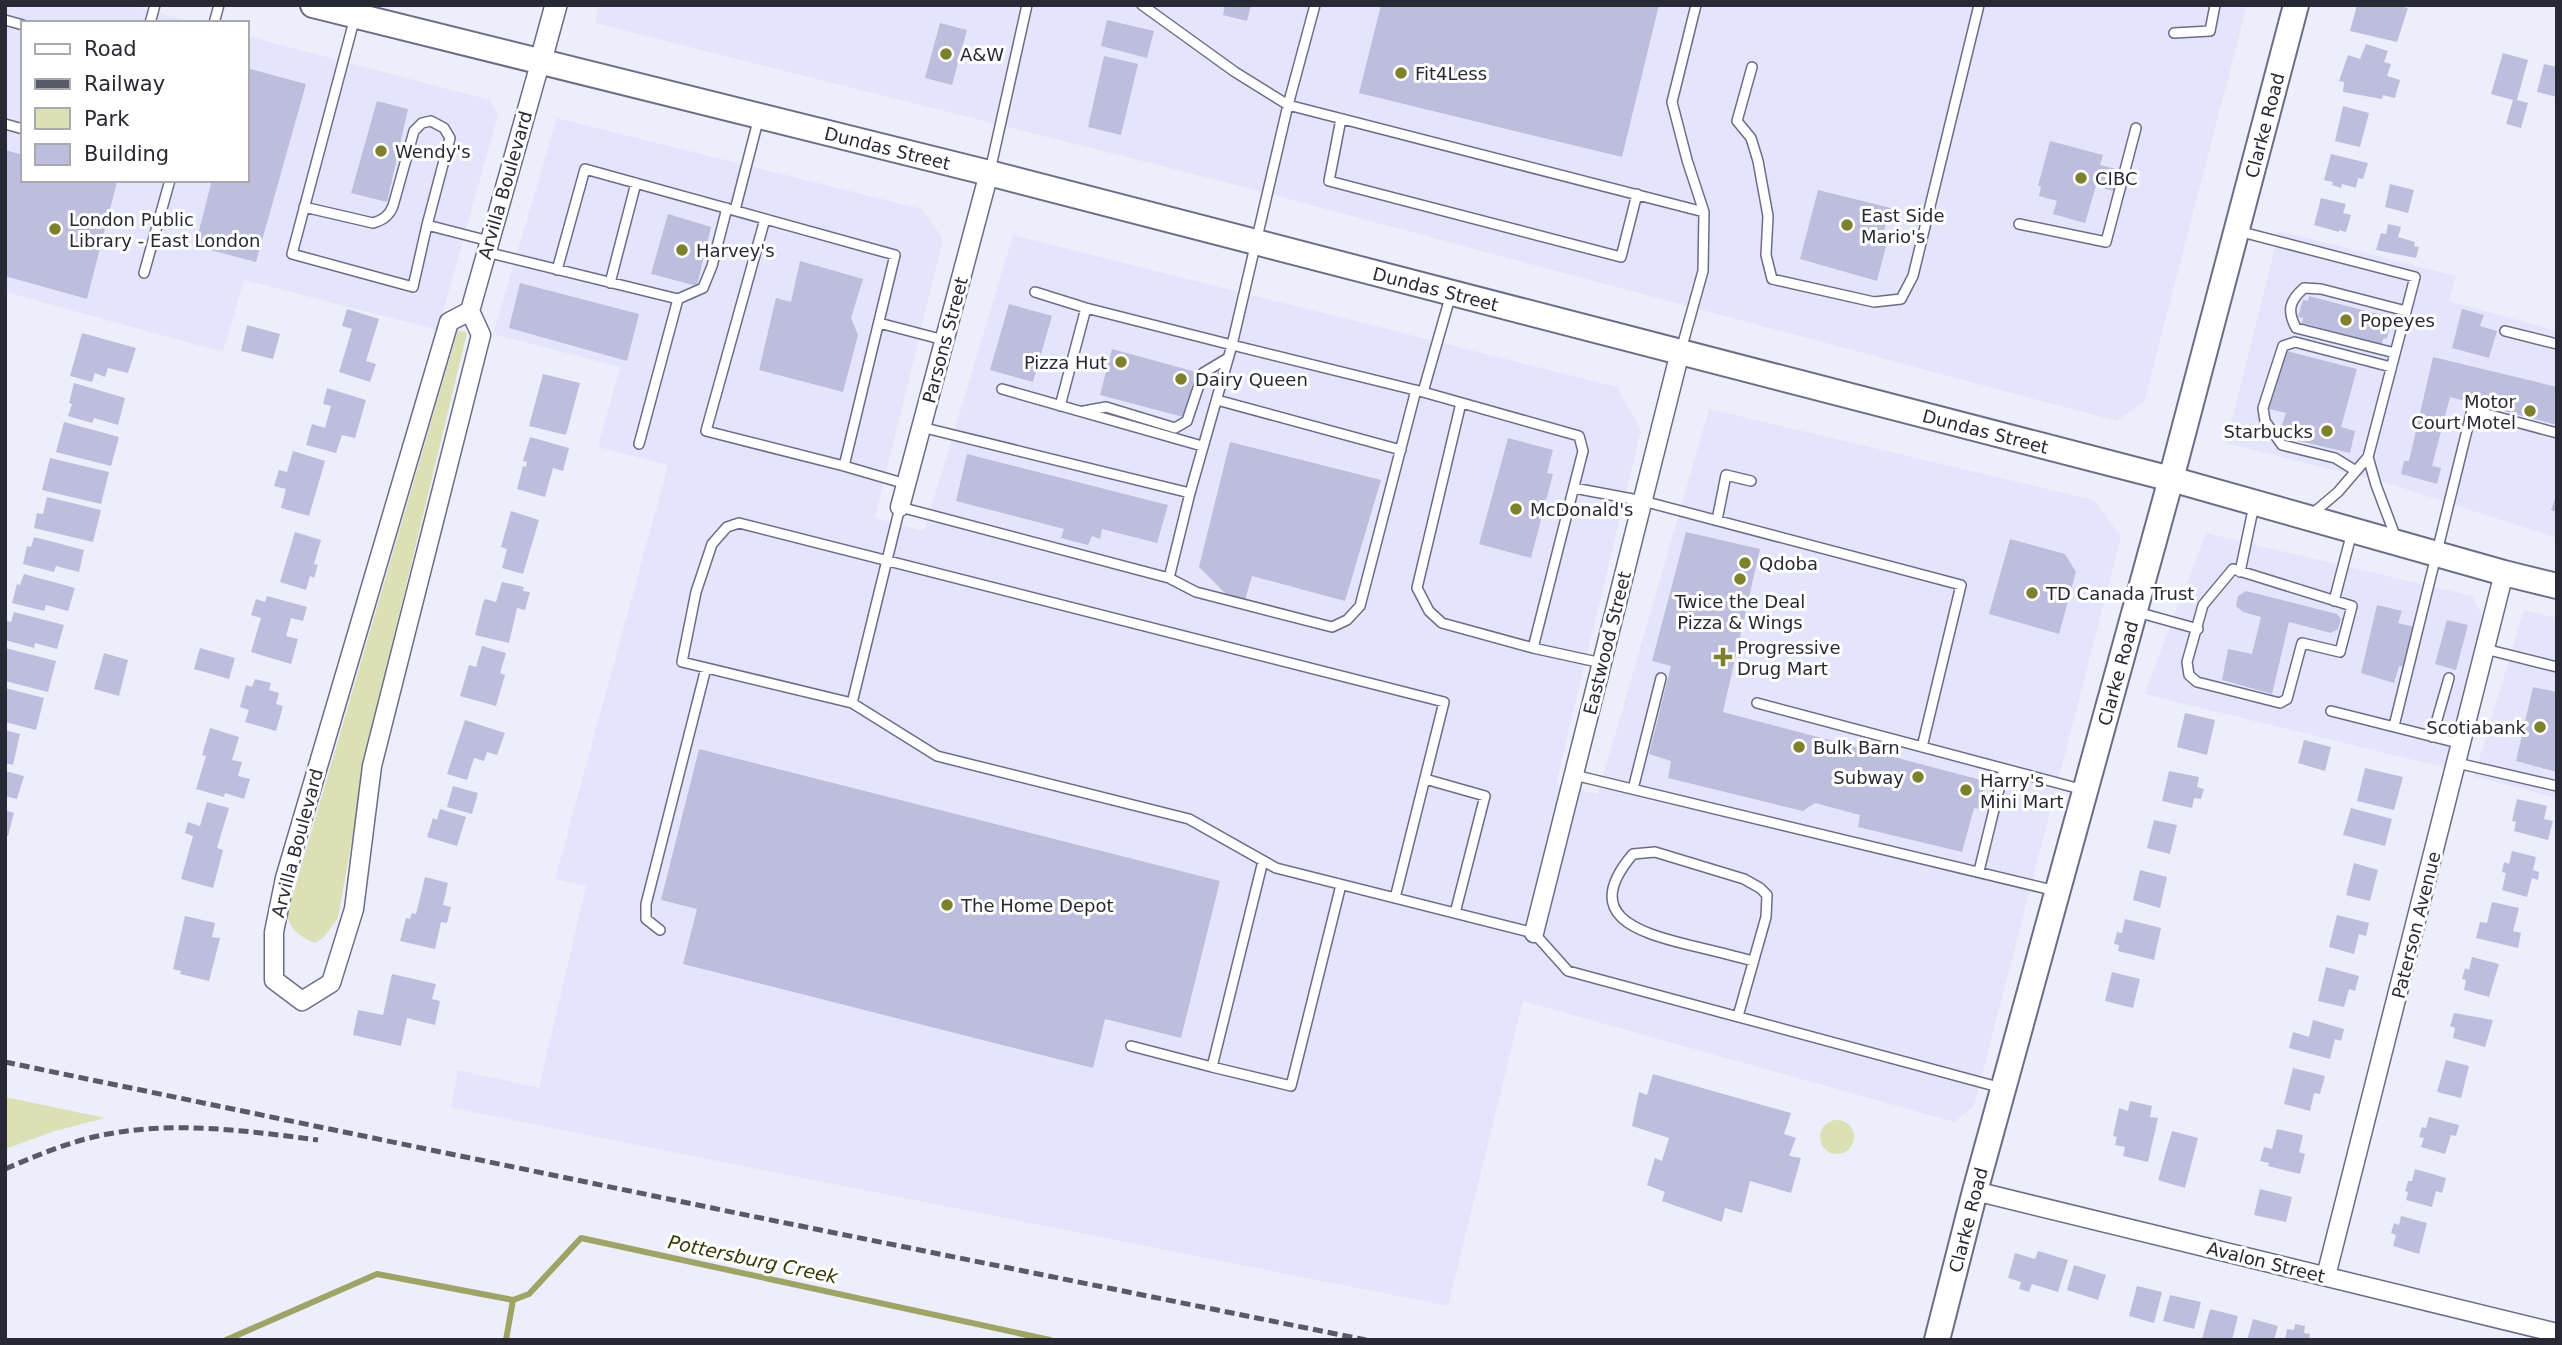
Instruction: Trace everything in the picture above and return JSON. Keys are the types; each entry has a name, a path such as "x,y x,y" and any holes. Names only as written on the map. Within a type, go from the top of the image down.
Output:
{"main road":[{"name":"Dundas Street","path":"313,5 760,115 1451,292 2171,479 2557,586"},
{"name":"Clarke Road","path":"1937,1340 1975,1191 2171,479 2296,5"}],"street":[{"path":"541,60 555,5"},
{"name":"Arvilla Boulevard","path":"470,311 449,322 285,878 274,932 274,980 302,1001 331,983 354,909 372,766 481,335 470,311 541,60"},
{"name":"Parsons Street","path":"900,507 989,173"},
{"name":"Eastwood Street","path":"1534,933 1680,352"},
{"name":"Paterson Avenue","path":"2326,1276 2504,573"},
{"name":"Avalon Street","path":"1975,1191 2557,1333"}],"lane":[{"path":"989,173 1027,5"},
{"path":"1142,5 1235,72 1289,104 1704,212"},
{"path":"1169,578 1202,446 1232,345 1315,5"},
{"path":"1680,352 1703,271 1704,212 1672,102 1696,5"},
{"path":"1752,67 1737,121 1751,138 1758,161 1768,216 1766,255 1772,279 1874,302 1901,299 1913,276 1979,5"},
{"path":"2174,33 2210,31 2215,5"},
{"path":"304,207 373,223 383,220 393,206 414,131 422,123 431,121 444,128 450,138 413,287 292,254 304,207 355,15"},
{"path":"428,225 557,270 678,299 703,288 760,115"},
{"path":"1341,119 1329,181 1621,257 1637,194"},
{"path":"2020,224 2106,242 2136,128"},
{"path":"557,270 585,169 895,255 844,466"},
{"path":"144,273 169,182"},
{"path":"610,283 636,183"},
{"path":"765,219 706,431 906,484"},
{"path":"2237,231 2415,278 2368,457 2338,492 2308,517"},
{"path":"2395,353 2296,328 2290,316 2290,306 2304,288 2321,289 2406,311"},
{"path":"1035,292 1086,308 1420,391 1579,436 1583,451 1533,648"},
{"path":"852,703 900,507 1169,578 1196,592 1332,627 1347,620 1360,606 1401,450 1451,292"},
{"path":"639,444 678,299"},
{"path":"1060,406 1086,308"},
{"path":"879,323 944,340"},
{"path":"2505,331 2557,344"},
{"path":"2356,471 2335,458 2282,445 2265,421 2263,408 2283,346 2295,342 2391,367"},
{"path":"1083,411 1107,407 1175,428 1187,421 1203,373 1228,358"},
{"path":"1002,389 1202,446"},
{"path":"1217,400 1401,450"},
{"path":"1461,403 1417,588 1429,611 1442,623 1533,648 1602,663"},
{"path":"2393,726 2472,410 2557,433"},
{"path":"921,427 1190,493"},
{"path":"2368,457 2398,543"},
{"path":"1717,520 1726,475 1751,481"},
{"path":"1574,488 1643,501 1961,585 1922,747"},
{"path":"2240,572 2254,502"},
{"path":"1395,898 1444,702 739,523 727,527 712,544 696,592 682,662 852,703 937,756 1189,819 1276,868 1341,885 1534,933 1568,971 2004,1089"},
{"path":"2334,601 2353,530"},
{"path":"2233,569 2334,601 2352,606 2340,652 2302,643 2287,699 2280,703 2197,682 2189,675 2188,662 2203,605 2233,569"},
{"path":"2135,611 2198,629"},
{"path":"2485,649 2557,667"},
{"path":"660,930 646,919 646,904 706,668"},
{"path":"1633,789 1661,678"},
{"path":"2432,737 2449,678"},
{"path":"1756,703 2086,790"},
{"path":"2332,711 2462,744"},
{"path":"2457,763 2557,786"},
{"path":"1979,872 2004,769"},
{"path":"1574,775 2058,892"},
{"path":"1425,779 1485,796 1455,913"},
{"path":"1738,1016 1753,961 1768,904 1767,895 1745,879 1655,852 1633,854 1620,868 1612,888 1613,906 1624,921 1645,933 1753,961"},
{"path":"1212,1067 1264,861"},
{"path":"1131,1046 1291,1086 1341,885"}],"shaded area":[{"path":"5,5 127,5 190,21 21,21 21,182 248,182 248,36 490,100 498,115 438,330 244,280 223,352 5,292"},
{"path":"599,5 2247,5 2144,402 2116,421 1221,181 595,23"},
{"path":"557,118 922,209 943,239 875,518 924,531 1013,235 1617,387 1641,430 1556,784 1598,794 1709,409 2094,500 2121,537 1974,1106 1954,1122 1523,1001 1448,1306 451,1108 458,1070 539,1088 586,886 555,879 668,465 598,447 620,367 493,334"},
{"path":"2279,231 2456,276 2449,301 2557,331 2557,538 2390,484 2226,443"},
{"path":"2206,533 2472,596 2484,618 2447,768 2144,694"},
{"path":"2524,610 2557,618 2557,798 2474,776"}],"green space":[{"path":"458,330 467,333 372,727 338,918 324,937 315,943 297,932 287,915"},
{"path":"5,1097 105,1118 55,1131 5,1149"},
{"path":"1837,1120 1849,1125 1854,1137 1849,1149 1837,1154 1825,1149 1820,1137 1825,1125"}],"building":[{"path":"1225,5 1251,5 1247,21 1223,15"},
{"path":"1381,5 1659,5 1622,157 1359,93"},
{"path":"2357,5 2395,5 2408,8 2397,42 2350,31"},
{"path":"1107,20 1154,31 1147,58 1101,46"},
{"name":"A&W","path":"940,23 967,30 952,85 925,78"},
{"path":"2366,44 2388,51 2384,62 2391,64 2387,76 2400,80 2395,98 2383,95 2382,99 2343,92 2344,82 2339,81 2348,55 2360,59"},
{"path":"2503,53 2528,60 2517,100 2528,103 2521,128 2506,124 2513,100 2491,94"},
{"path":"1104,56 1138,64 1121,135 1088,127"},
{"path":"2544,64 2557,67 2557,97 2537,92"},
{"path":"248,68 306,84 256,262 195,246 211,182 248,182"},
{"name":"Wendy's","path":"377,101 408,109 387,202 351,193"},
{"path":"2343,106 2369,113 2360,147 2335,141"},
{"name":"CIBC","path":"2050,141 2103,155 2100,165 2124,171 2117,192 2096,186 2085,223 2053,214 2057,201 2039,196 2041,186 2038,186"},
{"name":"London Public Library - East London","path":"5,150 21,154 21,182 117,182 87,299 5,276"},
{"path":"2331,154 2368,163 2363,179 2358,178 2356,188 2342,184 2341,188 2324,180"},
{"path":"2390,184 2414,190 2408,213 2385,207"},
{"name":"East Side Mario's","path":"1818,190 1891,208 1880,243 1886,246 1877,281 1800,259"},
{"path":"2321,198 2346,204 2343,213 2351,215 2346,232 2314,225"},
{"name":"Harvey's","path":"668,214 711,227 697,286 651,274"},
{"path":"2388,224 2401,227 2398,237 2415,242 2414,246 2419,247 2416,258 2376,250 2381,233 2386,234"},
{"path":"800,261 863,279 851,318 858,335 843,392 759,370 776,298 791,302"},
{"path":"520,283 639,314 627,361 509,328"},
{"name":"Popeyes","path":"2309,296 2389,317 2391,323 2387,338 2383,339 2382,344 2302,323 2303,318 2298,317 2303,300 2308,301"},
{"path":"1009,304 1052,316 1033,382 990,370"},
{"path":"347,309 379,319 366,361 376,364 370,382 339,372 352,329 342,326"},
{"path":"2462,309 2484,315 2480,326 2497,331 2489,358 2452,348"},
{"path":"247,325 280,334 273,359 241,351"},
{"path":"82,333 136,348 128,373 108,368 105,377 95,373 92,382 70,376"},
{"path":"1112,349 1196,372 1183,417 1100,395"},
{"path":"2287,351 2357,369 2341,427 2355,431 2350,453 2278,436 2286,413 2269,409"},
{"name":"Motor Court Motel","path":"2433,357 2557,387 2557,425 2450,397 2432,466 2441,468 2437,484 2401,474 2404,461 2409,461"},
{"path":"543,374 580,383 566,435 529,426"},
{"path":"74,383 125,398 118,425 94,418 92,423 68,416"},
{"path":"327,388 366,400 355,438 342,435 336,453 306,445 312,424 325,428 331,406 323,404"},
{"path":"64,422 119,437 111,466 56,452"},
{"path":"530,437 569,448 563,471 553,468 545,497 517,489 523,466 526,467 527,462 523,461"},
{"name":"McDonald's","path":"1508,438 1553,450 1547,473 1553,474 1531,558 1479,544"},
{"path":"1230,442 1381,480 1345,601 1252,576 1245,600 1227,595 1199,567"},
{"path":"293,451 325,461 309,516 281,508 286,489 274,486 279,470 287,472"},
{"path":"967,454 1168,505 1157,543 1102,529 1100,539 1092,536 1088,545 1061,538 1064,529 956,501"},
{"path":"50,458 109,472 101,504 42,490"},
{"path":"2557,493 2557,512 2551,510"},
{"path":"47,497 101,510 93,542 34,528 37,513 43,514"},
{"path":"511,511 539,520 523,574 502,568 507,549 501,547"},
{"path":"295,532 321,540 314,564 318,565 314,578 310,576 306,590 280,582"},
{"path":"1686,532 1760,549 1723,712 1985,781 1979,809 1974,808 1962,852 1858,827 1860,815 1815,803 1803,811 1668,778 1671,761 1649,754 1671,666 1652,661"},
{"path":"34,537 84,550 79,572 56,566 54,572 23,564 27,546 31,547"},
{"name":"TD Canada Trust","path":"2010,539 2065,554 2076,572 2059,634 1989,614"},
{"path":"24,574 75,588 68,611 46,605 44,611 12,603 17,584 20,585"},
{"path":"502,582 524,587 523,591 530,592 525,610 517,608 509,643 475,635 485,599 496,602"},
{"path":"2246,591 2337,614 2341,619 2338,629 2331,633 2289,622 2272,694 2222,680 2228,649 2252,654 2261,617 2243,612 2236,606 2238,596"},
{"path":"267,596 307,607 303,621 291,618 286,636 298,639 291,664 251,652 261,618 251,615 256,599 265,602"},
{"path":"2377,605 2402,611 2398,623 2415,627 2405,667 2399,666 2394,683 2361,673"},
{"path":"14,612 64,625 57,649 35,643 34,648 5,640 7,621 11,622"},
{"path":"2447,620 2468,625 2456,670 2435,664"},
{"path":"482,646 506,653 500,673 505,675 496,706 460,696 469,665 476,667"},
{"path":"5,648 56,661 48,692 5,681"},
{"path":"200,648 235,658 229,679 194,669"},
{"path":"104,653 128,660 119,696 94,689"},
{"path":"255,679 271,683 269,690 279,693 276,704 283,706 276,731 245,722 249,710 240,707 246,685 252,687"},
{"name":"Scotiabank","path":"2533,687 2557,692 2557,772 2516,761"},
{"path":"5,688 44,698 36,730 5,722"},
{"path":"2185,713 2215,720 2207,755 2177,747"},
{"path":"465,720 505,733 497,755 487,752 484,761 474,758 467,780 447,774"},
{"path":"210,728 239,737 232,760 242,762 238,776 250,779 244,799 225,793 224,797 196,789 206,756 202,755"},
{"path":"5,730 20,734 13,765 5,763"},
{"path":"2304,740 2331,747 2325,771 2298,763"},
{"name":"The Home Depot","path":"699,749 1220,881 1181,1038 1105,1019 1093,1068 683,964 697,909 661,900"},
{"path":"2365,768 2403,777 2394,810 2357,801"},
{"path":"5,771 24,776 17,799 5,796"},
{"path":"2169,771 2199,777 2197,787 2204,789 2201,799 2194,798 2192,808 2162,801"},
{"path":"453,786 478,793 472,814 447,807"},
{"path":"2517,799 2547,806 2544,819 2553,821 2548,840 2514,831 2516,822 2512,821"},
{"path":"207,802 229,808 217,848 223,850 213,888 181,879 193,836 185,833 188,822 200,826"},
{"path":"2351,808 2392,819 2385,846 2343,835"},
{"path":"440,809 466,817 457,846 427,837 433,818 437,820"},
{"path":"5,810 14,813 8,836 5,836"},
{"path":"2154,820 2177,825 2170,854 2147,848"},
{"path":"2512,851 2536,857 2533,870 2539,872 2538,880 2532,878 2527,897 2502,890 2506,873 2502,872 2504,862 2509,864"},
{"path":"2354,863 2378,870 2370,901 2346,895"},
{"path":"2140,870 2167,877 2160,908 2133,900"},
{"path":"425,877 448,883 443,905 451,907 447,923 441,922 435,949 400,941 406,918 410,919 412,913 416,914"},
{"path":"2492,902 2519,908 2513,931 2521,933 2518,948 2476,938 2480,922 2487,923"},
{"path":"2337,915 2369,923 2366,936 2359,934 2354,954 2329,947"},
{"path":"185,916 215,923 212,937 220,938 209,981 180,974 181,971 173,969"},
{"path":"2125,919 2161,928 2154,960 2118,951 2119,945 2114,944 2117,932 2122,933"},
{"path":"2472,957 2499,964 2489,997 2464,990 2466,980 2462,979 2465,968 2469,970"},
{"path":"2326,967 2359,976 2355,991 2349,989 2344,1007 2318,1001"},
{"path":"2112,972 2140,979 2133,1008 2105,1001"},
{"path":"392,974 436,984 432,999 440,1001 435,1025 407,1018 401,1046 353,1035 358,1010 383,1015"},
{"path":"2454,1013 2493,1020 2485,1047 2453,1038 2455,1028 2450,1026"},
{"path":"2313,1020 2344,1029 2341,1041 2335,1039 2330,1059 2289,1048 2293,1032 2309,1037"},
{"path":"2446,1060 2469,1066 2461,1098 2437,1092"},
{"path":"2293,1068 2325,1076 2320,1094 2314,1093 2310,1111 2284,1104"},
{"path":"1653,1074 1791,1113 1784,1134 1796,1138 1789,1156 1801,1158 1791,1193 1750,1181 1742,1213 1725,1208 1722,1222 1662,1201 1665,1192 1647,1185 1655,1158 1662,1161 1669,1138 1632,1126 1639,1092 1647,1095"},
{"path":"2130,1101 2152,1106 2150,1117 2158,1118 2148,1162 2123,1156 2125,1147 2115,1145 2117,1137 2113,1136 2119,1108 2128,1111"},
{"path":"2429,1117 2459,1125 2456,1136 2451,1135 2445,1154 2421,1147 2424,1138 2419,1137 2422,1127 2426,1128"},
{"path":"2277,1129 2303,1135 2299,1152 2305,1154 2300,1174 2268,1166 2269,1163 2260,1161 2264,1147 2272,1149"},
{"path":"2172,1131 2198,1138 2185,1188 2158,1180"},
{"path":"2415,1169 2446,1178 2442,1193 2436,1191 2432,1207 2406,1200 2408,1192 2405,1191 2408,1181 2412,1181"},
{"path":"2260,1189 2292,1197 2286,1222 2254,1215"},
{"path":"2401,1216 2427,1223 2419,1254 2393,1246 2396,1235 2391,1233 2394,1223 2399,1225"},
{"path":"2038,1251 2068,1260 2058,1292 2032,1284 2029,1292 2019,1289 2021,1282 2008,1278 2015,1253 2035,1259"},
{"path":"2074,1265 2106,1275 2098,1300 2067,1290"},
{"path":"2137,1286 2162,1292 2154,1323 2129,1316"},
{"path":"2170,1295 2201,1302 2194,1329 2163,1321"},
{"path":"2210,1309 2238,1316 2232,1340 2202,1339"},
{"path":"2253,1319 2278,1326 2274,1340 2247,1340"},
{"path":"2295,1324 2305,1326 2304,1333 2310,1334 2309,1340 2285,1340 2287,1329 2294,1330"}],"waterway":[{"name":"Pottersburg Creek","path":"513,1300 529,1294 581,1238 1050,1340"},
{"path":"226,1340 377,1274 513,1300"},
{"name":"Pottersburg Creek","path":"506,1340 513,1300"}],"railway":[{"path":"5,1062 1366,1340"},
{"path":"5,1169 82,1140 134,1130 213,1129 318,1140"}],"place":[{"name":"A&W","path":"946,54"},
{"name":"Fit4Less","path":"1401,73"},
{"name":"Wendy's","path":"381,151"},
{"name":"CIBC","path":"2081,178"},
{"name":"East Side Mario's","path":"1847,225"},
{"name":"London Public Library - East London","path":"55,229"},
{"name":"Harvey's","path":"682,250"},
{"name":"Popeyes","path":"2346,320"},
{"name":"Pizza Hut","path":"1121,362"},
{"name":"Dairy Queen","path":"1181,379"},
{"name":"Motor Court Motel","path":"2530,411"},
{"name":"Starbucks","path":"2327,431"},
{"name":"McDonald's","path":"1516,509"},
{"name":"Qdoba","path":"1745,563"},
{"name":"Twice the Deal Pizza & Wings","path":"1740,579"},
{"name":"TD Canada Trust","path":"2032,593"},
{"name":"Progressive Drug Mart","path":"1723,657"},
{"name":"Scotiabank","path":"2540,727"},
{"name":"Bulk Barn","path":"1799,747"},
{"name":"Subway","path":"1918,777"},
{"name":"Harry's Mini Mart","path":"1966,790"},
{"name":"The Home Depot","path":"947,905"}]}
